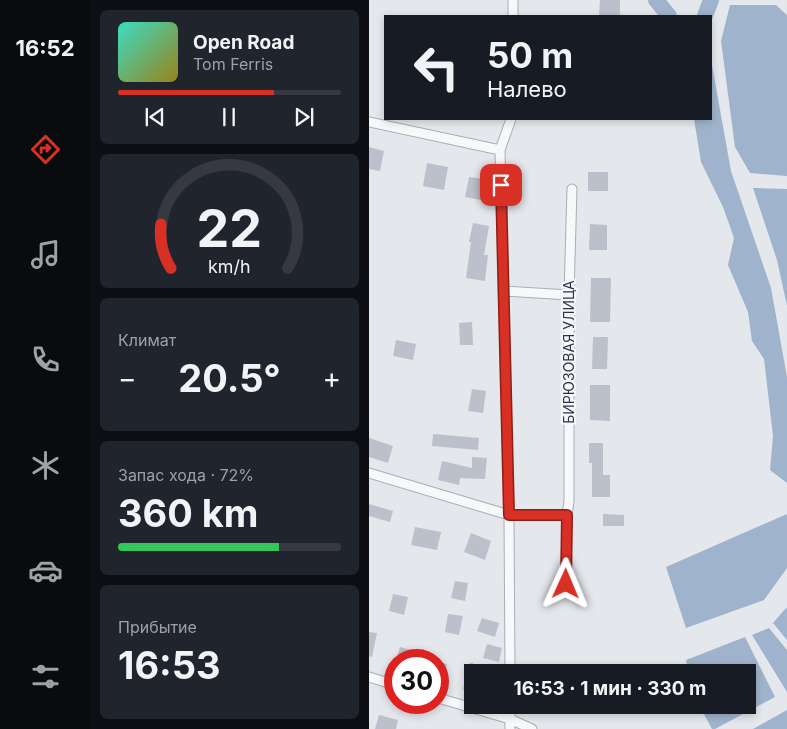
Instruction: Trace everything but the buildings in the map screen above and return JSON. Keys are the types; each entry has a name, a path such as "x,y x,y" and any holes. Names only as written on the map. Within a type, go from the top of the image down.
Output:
{"street":[{"path":"513,0 513,15"},
{"path":"510,664 509,515 500,150 511,120"},
{"path":"369,122 500,150"},
{"name":"БИРЮЗОВАЯ УЛИЦА","path":"566,584 569,501 569,295 572,189"},
{"path":"503,291 569,295"},
{"path":"369,473 509,515 567,515"},
{"path":"369,678 384,682"},
{"path":"449,702 510,724 532,729"}],"water":[{"path":"730,5 776,5 787,15 787,176 750,173 735,147 721,41"},
{"path":"712,65 731,171 771,288 787,377 787,483 770,470 773,436 764,359 752,341 748,312 728,265 734,238 723,207 701,162 694,120 712,120"},
{"path":"753,188 787,189 787,306 777,260"},
{"path":"787,514 787,568 764,600 686,628 666,567"},
{"path":"786,608 788,609 787,640 773,623"},
{"path":"769,628 787,650 787,692 752,635"},
{"path":"745,637 775,697 756,707 756,664 687,664 686,660"},
{"path":"787,710 787,729 753,729"},
{"path":"704,714 743,714 715,729 712,729"}],"waterway":[{"path":"656,0 668,15"},
{"path":"705,15 711,0"}],"route":[{"path":"501,185 509,515 567,515 566,584"}]}
